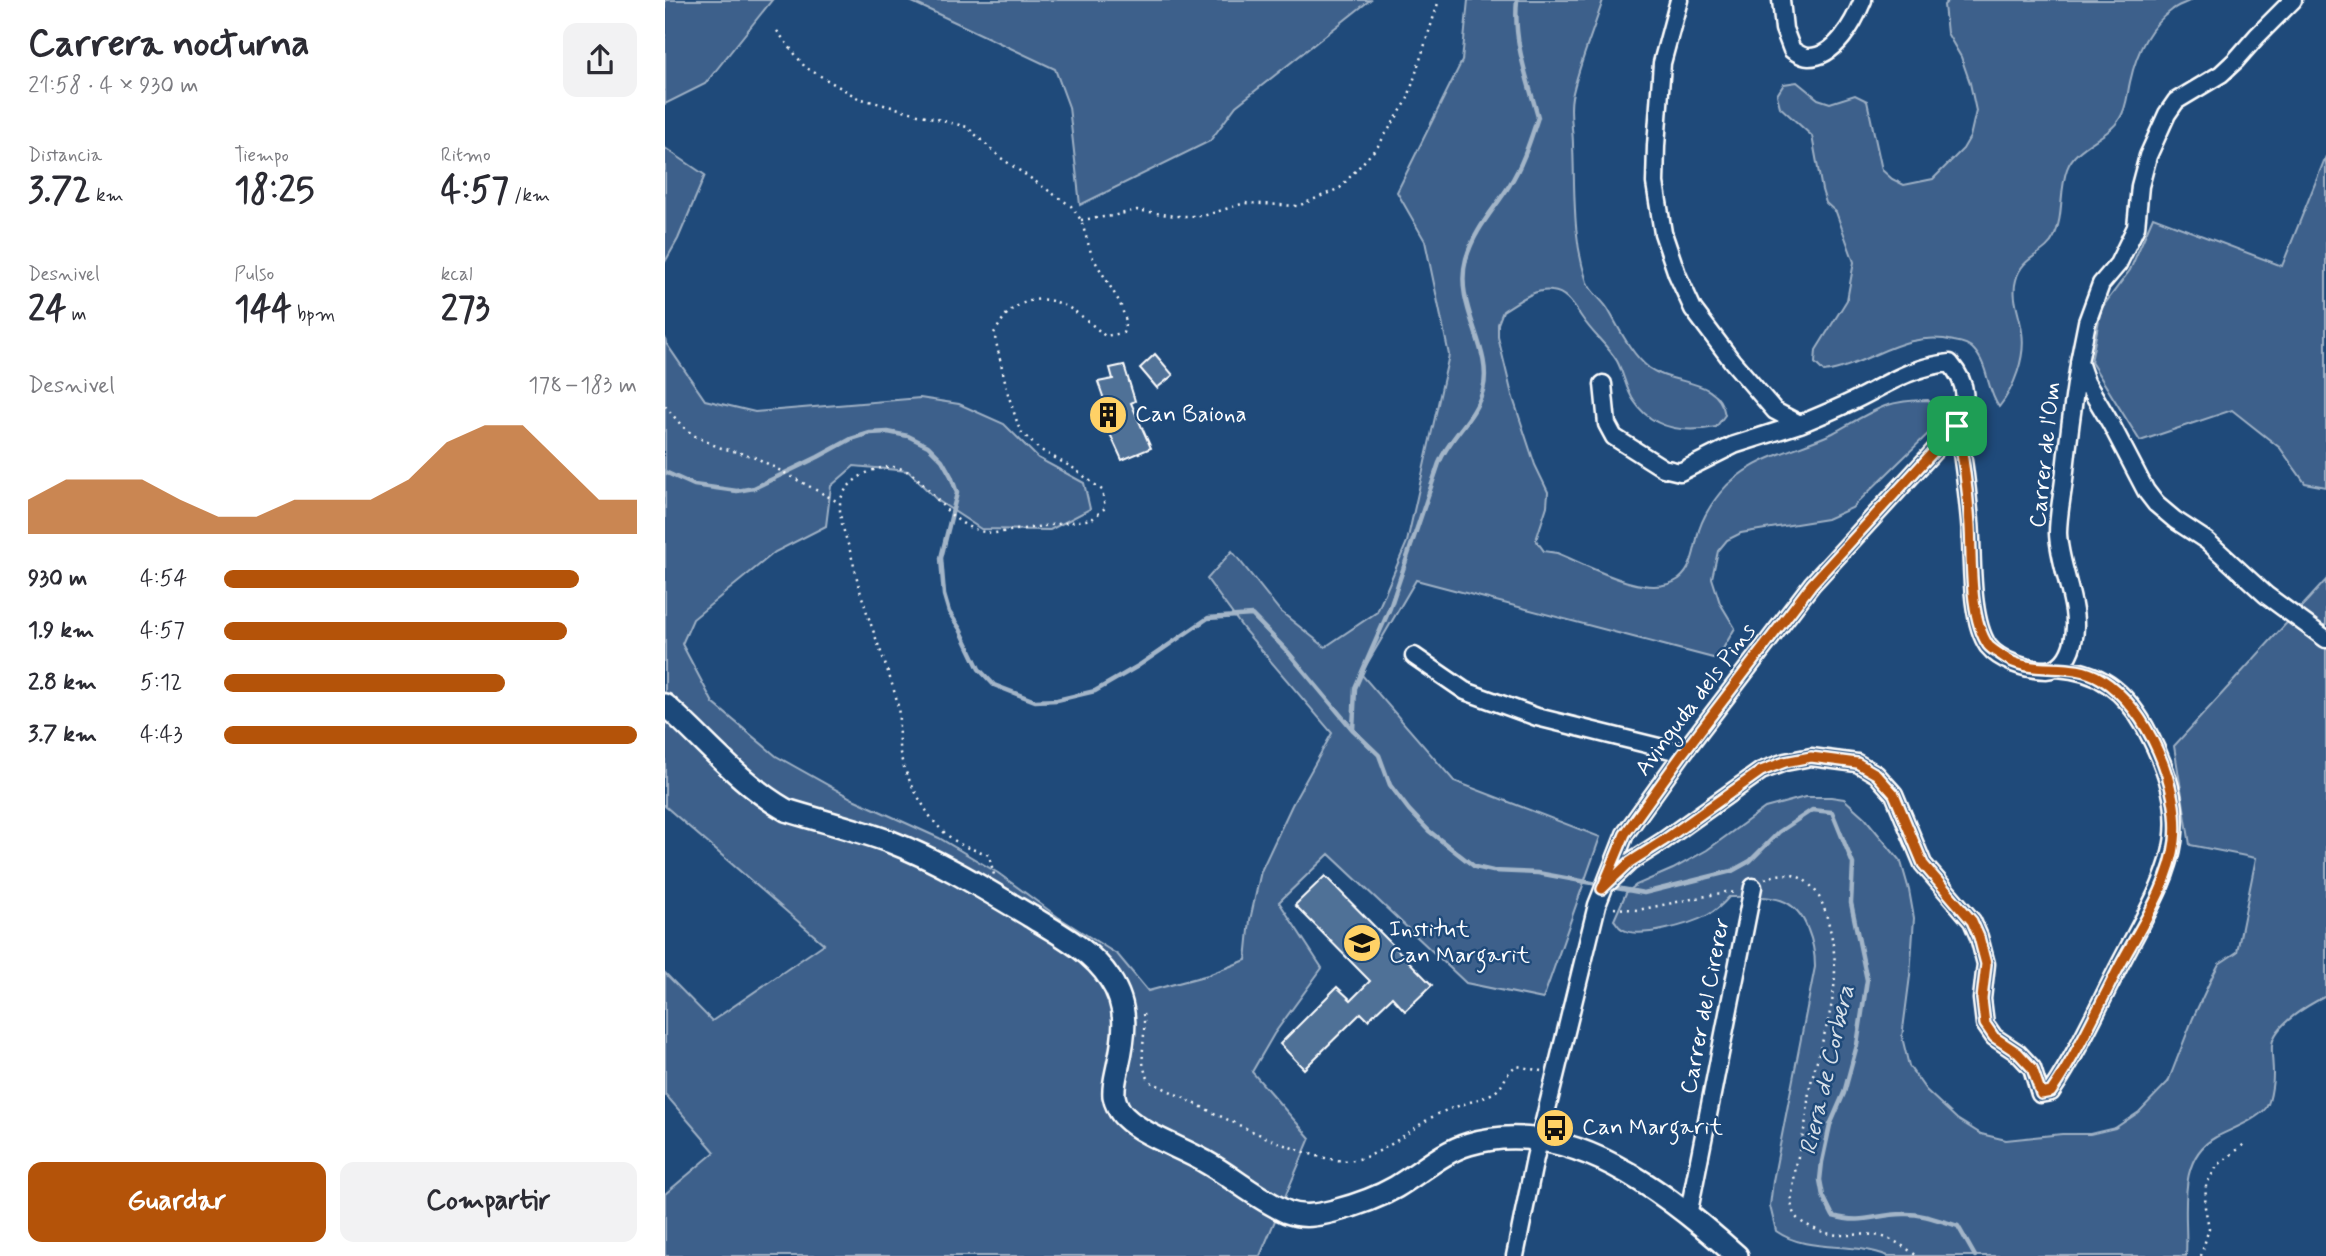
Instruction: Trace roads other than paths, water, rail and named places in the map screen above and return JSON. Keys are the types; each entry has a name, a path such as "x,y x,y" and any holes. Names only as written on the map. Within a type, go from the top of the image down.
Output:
{"street":[{"path":"1679,0 1662,64 1657,132 1655,183 1663,233 1693,309 1732,361 1776,411 1800,424"},
{"path":"1781,0 1784,29 1793,50 1806,57 1823,54 1842,38 1863,0"},
{"name":"Carrer de l'Om","path":"2057,668 2066,659 2073,641 2076,618 2058,534 2079,362 2087,322 2101,284 2117,264 2136,227 2140,186 2148,156 2167,114 2176,101 2221,74 2236,61 2293,0"},
{"path":"2079,362 2086,382 2146,491 2156,504 2207,541 2266,595 2326,639"},
{"path":"1602,889 1630,862 1761,771 1785,762 1811,757 1857,763 1876,774 1894,794 1923,864 1972,921 1986,964 1982,999 1985,1024 1994,1037 2018,1053 2032,1068 2041,1094 2051,1092 2091,1026 2151,907 2170,863 2175,842 2175,813 2159,752 2124,698 2101,679 2080,670 2026,668 2008,660 1989,646 1973,595 1964,458 1957,426 1966,402 1962,377 1950,363 1932,364 1905,372 1863,396 1800,424 1734,445 1680,472 1663,468 1614,437 1607,424 1604,384"},
{"name":"Avinguda dels Pins","path":"1515,1256 1555,1074 1597,905 1625,834 1812,584 1957,426"},
{"path":"1414,656 1465,691 1537,717 1683,753"},
{"path":"665,705 742,780 770,801 786,810 894,843 941,865 1064,937 1104,971 1117,989 1125,1023 1114,1083 1114,1099 1123,1116 1206,1162 1266,1201 1290,1213 1316,1216 1370,1201 1468,1144 1508,1138 1540,1139 1571,1146 1642,1181 1737,1256"},
{"name":"Carrer del Cirerer","path":"1688,1216 1753,887"}],"waterway":[{"path":"1353,730 1355,688 1390,608 1439,463 1449,444 1474,410 1483,390 1483,359 1465,294 1463,277 1466,259 1479,230 1518,169 1538,117 1519,45 1517,0"},
{"name":"Riera de Corbera","path":"665,472 694,485 737,491 754,488 851,439 870,433 888,432 908,436 928,446 942,460 957,493 941,558 944,595 949,612 979,669 994,685 1035,701 1057,700 1095,691 1138,666 1208,618 1252,615 1288,652 1353,730 1379,755 1390,785 1409,810 1429,831 1475,867 1493,871 1538,873 1603,885"},
{"name":"Riera de Corbera","path":"1611,887 1644,893 1732,871 1750,861 1779,832 1812,810 1832,812 1853,864 1851,903 1867,980 1857,1045 1844,1093 1830,1125 1822,1162 1820,1180 1823,1196 1833,1216 1861,1219 1911,1214 1958,1226 1975,1256"}],"place":[{"name":"Can Baiona","path":"1108,415"},
{"name":"Institut Can Margarit","path":"1362,943"},
{"name":"Can Margarit","path":"1555,1128"}]}
